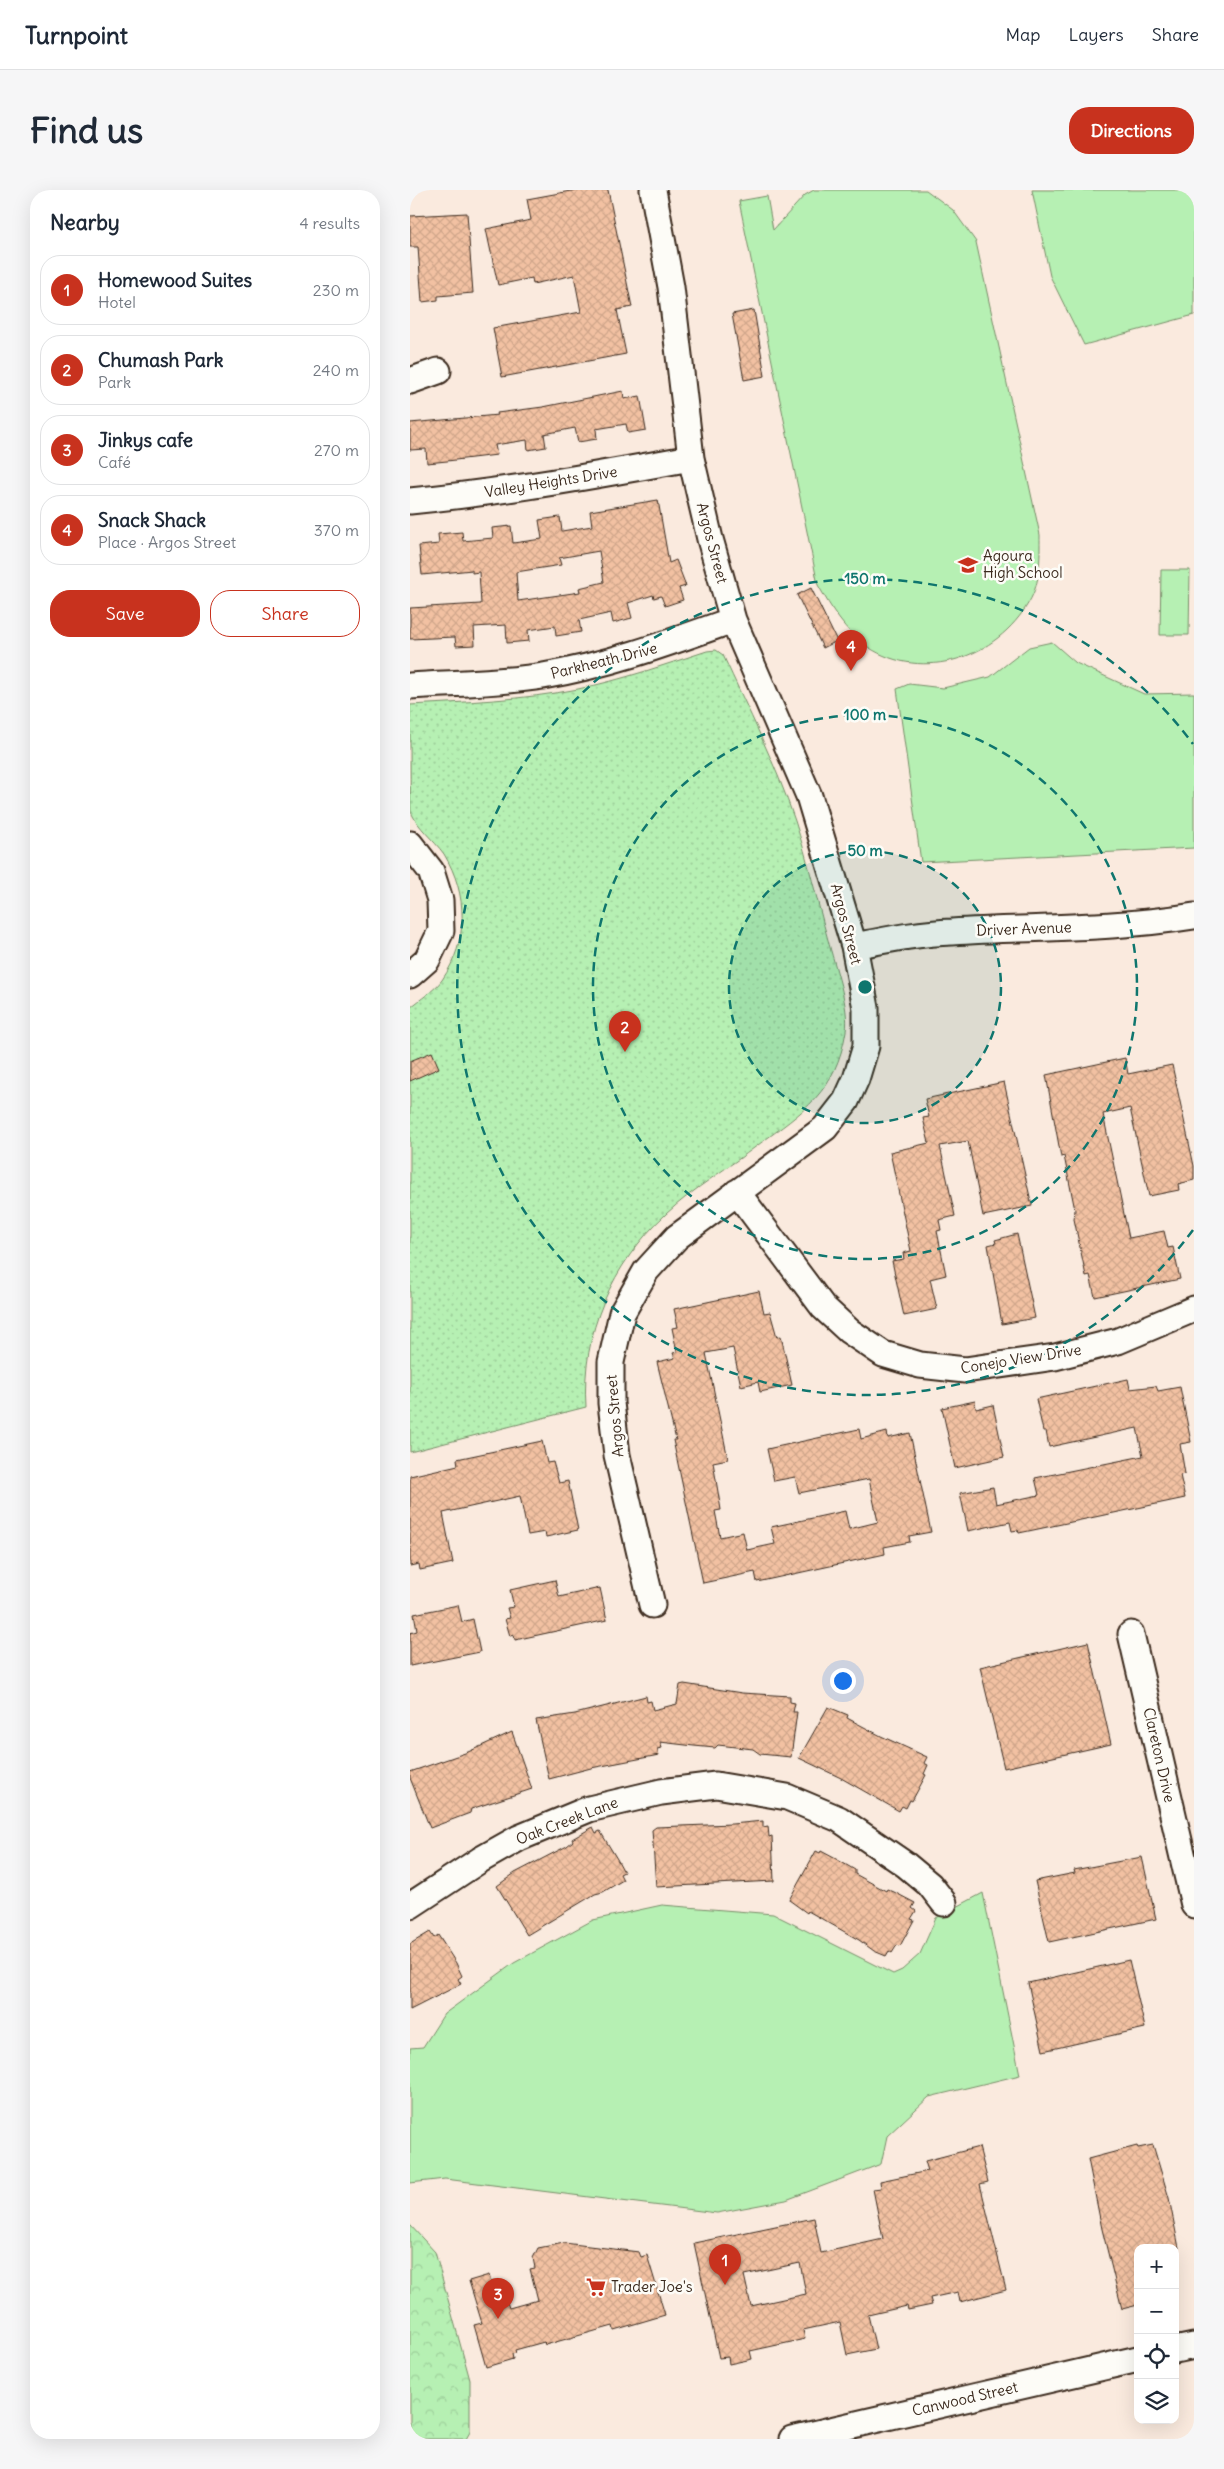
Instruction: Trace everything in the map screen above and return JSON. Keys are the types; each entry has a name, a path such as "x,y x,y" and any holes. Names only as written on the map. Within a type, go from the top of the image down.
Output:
{"street":[{"name":"Argos Street","path":"652,1605 618,1455 611,1403 611,1362 622,1313 646,1271 677,1237 825,1128 846,1102 856,1079 866,1046 866,1008 854,946 809,796 734,620 710,539 691,458 670,287 653,190"},
{"path":"410,381 438,371"},
{"name":"Valley Heights Drive","path":"410,501 473,495 691,458"},
{"name":"Parkheath Drive","path":"410,686 541,676 592,667 651,650 734,620"},
{"path":"410,844 431,872 440,900 441,931 427,960 410,975"},
{"name":"Driver Avenue","path":"854,946 950,932 1064,929 1194,916"},
{"name":"Conejo View Drive","path":"737,1192 824,1307 849,1331 883,1354 920,1366 965,1370 1055,1357 1118,1341 1194,1310"},
{"name":"Clareton Drive","path":"1131,1634 1194,1905"},
{"name":"Oak Creek Lane","path":"410,1906 480,1860 519,1838 589,1809 661,1792 716,1785 787,1797 838,1819 906,1865 930,1885 944,1903"},
{"path":"1179,2349 1194,2346"},
{"name":"Canwood Street","path":"792,2439 1134,2360"}],"green space":[{"path":"814,190 926,190 953,210 976,242 1040,535 1040,561 1038,578 1033,594 1015,621 998,638 978,650 957,659 935,663 912,663 889,658 868,647 845,627 818,585 739,201 767,196 773,230 805,195"},
{"path":"1032,190 1194,190 1194,315 1084,345 1050,276"},
{"path":"1161,570 1190,570 1189,635 1160,635"},
{"path":"1052,642 1076,663 1144,694 1194,693 1194,848 921,862 897,689 909,684 943,688 990,677 1029,647"},
{"path":"716,650 723,655 770,758 795,821 846,1010 846,1031 841,1052 826,1085 816,1098 775,1133 666,1214 630,1255 604,1302 595,1327 589,1353 586,1407 410,1452 410,1008 439,984 451,965 461,934 462,917 458,885 452,869 444,854 411,812 410,705 473,702 557,693 627,677 707,651"},
{"path":"983,1893 1020,2075 929,2097 887,2136 881,2164 786,2200 717,2213 445,2179 410,2183 410,2048 423,2047 444,2014 514,1963 593,1920 662,1905 773,1914 893,1974 902,1970 920,1954 936,1918"},
{"path":"410,2225 435,2252 470,2380 470,2432 466,2439 410,2439"}],"building":[{"path":"576,190 608,190 632,307 617,310 626,354 502,377 493,328 581,312 574,275 533,284 532,278 498,285 486,229 531,220 527,199"},
{"path":"467,213 473,293 438,296 438,300 422,302 418,247 410,247 410,216"},
{"path":"754,310 765,376 744,380 732,314"},
{"path":"623,391 624,399 640,396 646,430 628,433 626,424 596,429 597,439 578,442 575,428 544,434 546,447 528,450 527,440 495,445 497,455 427,463 426,449 410,450 410,423 498,415 497,413 543,407"},
{"path":"658,500 669,563 676,560 686,586 679,588 683,600 665,606 661,596 654,598 653,595 628,603 632,618 613,623 611,613 579,620 581,632 556,636 555,626 528,630 529,641 507,643 506,625 474,627 475,645 456,646 455,637 410,639 410,608 481,604 479,572 472,573 472,570 422,575 419,546 439,544 438,534 462,532 463,541 493,538 492,528 511,526 513,543 542,539 539,520 560,517 562,531 592,526 590,511","holes":["599,551 604,582 579,588 580,592 518,601 516,572 561,565 559,558"]},
{"path":"811,588 837,641 823,648 797,595"},
{"path":"432,1052 439,1068 410,1081 410,1061"},
{"path":"1125,1058 1128,1074 1172,1065 1194,1166 1194,1180 1178,1184 1179,1190 1149,1196 1130,1108 1103,1114 1129,1238 1164,1231 1168,1248 1173,1247 1180,1279 1095,1297 1090,1275 1086,1276 1074,1219 1075,1210 1064,1156 1061,1157 1046,1075"},
{"path":"1004,1082 1032,1206 983,1216 968,1141 940,1146 955,1216 939,1220 941,1230 937,1231 946,1275 930,1279 937,1309 904,1316 892,1261 904,1259 903,1253 911,1251 890,1152 929,1143 923,1118 929,1117 925,1099"},
{"path":"1017,1234 1035,1318 1002,1324 988,1245 996,1243 995,1240"},
{"path":"759,1291 764,1313 770,1312 777,1337 781,1336 792,1385 760,1392 758,1382 741,1386 733,1348 706,1353 728,1459 713,1462 721,1510 715,1511 720,1537 743,1532 747,1550 775,1544 771,1527 845,1511 849,1529 878,1522 869,1479 799,1493 795,1477 774,1481 767,1449 859,1429 861,1439 887,1432 888,1438 910,1433 931,1532 909,1536 910,1542 884,1547 885,1554 757,1582 755,1572 703,1583 673,1440 676,1440 657,1362 675,1358 673,1353 677,1352 672,1328 678,1327 674,1309"},
{"path":"1128,1379 1130,1389 1156,1386 1158,1391 1180,1387 1191,1442 1180,1444 1185,1474 1180,1475 1185,1498 1019,1533 1018,1530 1012,1531 1010,1522 968,1531 960,1493 993,1487 996,1504 1039,1495 1035,1478 1143,1456 1137,1428 1049,1447 1046,1431 1043,1431 1036,1399"},
{"path":"975,1401 976,1409 993,1405 1004,1457 955,1468 942,1408"},
{"path":"542,1441 547,1463 553,1462 559,1483 568,1481 578,1530 546,1537 545,1532 528,1535 520,1496 443,1513 453,1563 420,1570 419,1564 410,1566 410,1476 458,1465 457,1459"},
{"path":"555,1580 559,1597 600,1588 607,1620 515,1640 514,1635 510,1636 505,1619 510,1618 507,1608 514,1607 510,1590"},
{"path":"458,1605 462,1622 473,1619 480,1652 410,1666 410,1633 417,1631 414,1614"},
{"path":"1088,1642 1111,1744 1004,1768 980,1667"},
{"path":"684,1684 742,1693 790,1696 790,1702 795,1703 793,1712 797,1712 791,1757 760,1754 753,1749 718,1745 715,1748 660,1742 662,1748 657,1749 659,1755 591,1768 549,1779 536,1720 575,1714 646,1696 647,1702 651,1701 653,1710 677,1704 680,1685"},
{"path":"828,1707 848,1715 847,1718 881,1736 927,1757 924,1763 928,1765 924,1774 926,1775 912,1801 910,1800 906,1808 902,1806 899,1811 841,1778 799,1758"},
{"path":"512,1732 532,1789 471,1809 470,1813 430,1828 410,1778 410,1772 468,1752"},
{"path":"763,1821 763,1827 768,1826 769,1837 772,1836 774,1881 656,1887 652,1830 656,1827"},
{"path":"593,1827 596,1833 600,1831 617,1859 624,1872 620,1874 623,1880 603,1892 595,1894 527,1935 497,1886 515,1873 567,1846 573,1841 572,1839"},
{"path":"816,1851 820,1853 821,1851 836,1859 855,1870 855,1874 886,1891 887,1889 915,1903 912,1908 916,1911 911,1919 914,1920 900,1946 897,1945 892,1953 889,1951 886,1956 874,1951 859,1940 808,1911 807,1913 789,1900"},
{"path":"1142,1857 1156,1919 1049,1942 1035,1881 1075,1873 1074,1870"},
{"path":"430,1932 434,1938 438,1935 456,1963 462,1976 458,1979 461,1984 410,2010 410,1944"},
{"path":"1129,1960 1145,2028 1043,2051 1028,1983"},
{"path":"1153,2145 1169,2198 1178,2244 1134,2244 1134,2306 1122,2309 1102,2229 1088,2159 1137,2146 1138,2148"},
{"path":"979,2147 988,2182 980,2184 1006,2290 960,2302 958,2292 930,2298 932,2305 908,2310 907,2306 868,2315 876,2349 847,2355 840,2322 803,2330 805,2339 750,2351 752,2359 729,2364 728,2357 719,2358 694,2243 814,2218 821,2253 883,2239 873,2189 881,2188 880,2181 928,2171 925,2161","holes":["800,2263 806,2294 751,2306 744,2275"]},
{"name":"Trader Joe's","path":"564,2243 639,2252 641,2257 647,2255 665,2315 614,2330 613,2326 545,2345 544,2342 515,2350 516,2353 512,2354 513,2359 486,2367 474,2325 482,2323 469,2281 489,2275 491,2282 499,2280 509,2308 538,2300 530,2269 535,2268 533,2258 538,2248"}],"place":[{"name":"Agoura High School","path":"968,565"},
{"name":"Snack Shack","path":"851,671"},
{"name":"Chumash Park","path":"625,1052"},
{"name":"Homewood Suites","path":"725,2285"},
{"name":"Trader Joe's","path":"596,2287"},
{"name":"Jinkys cafe","path":"498,2319"}]}
